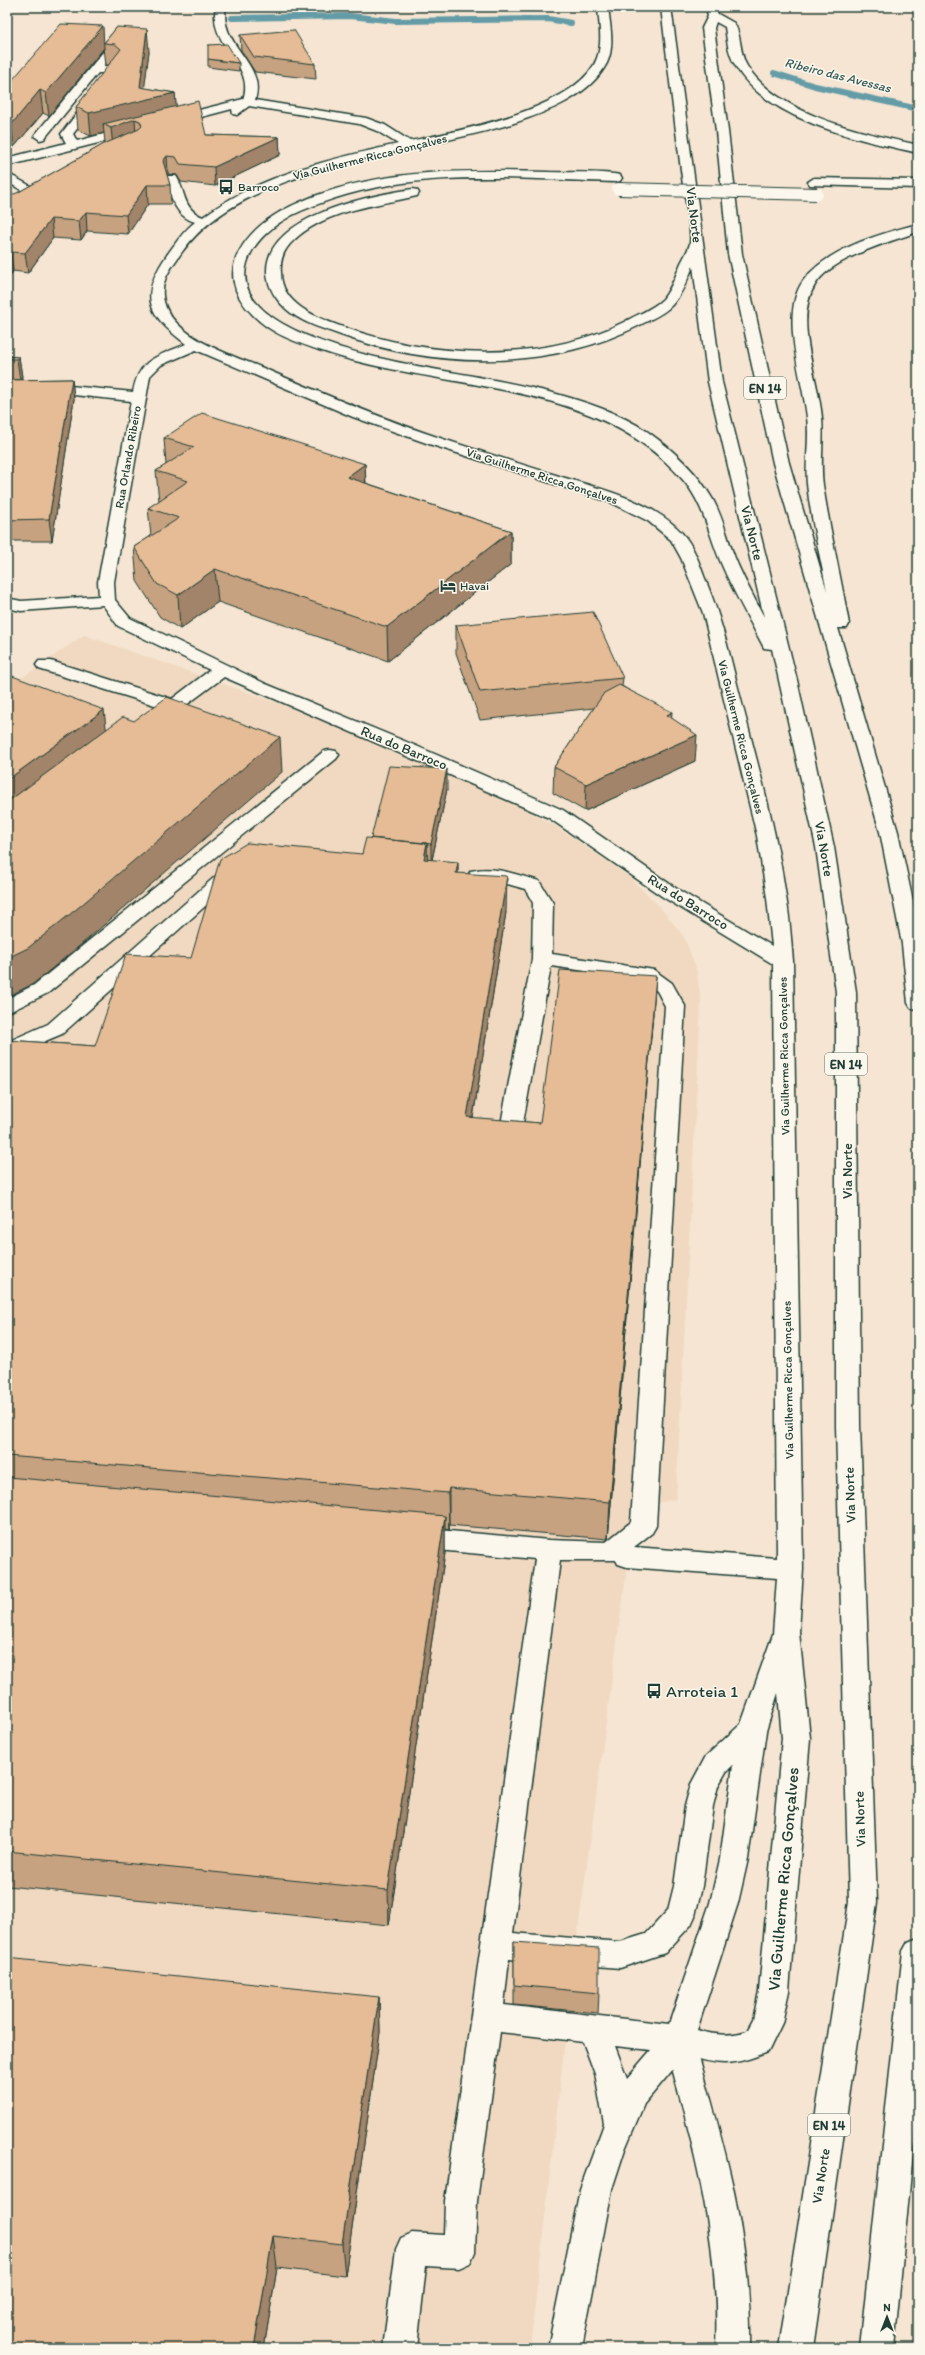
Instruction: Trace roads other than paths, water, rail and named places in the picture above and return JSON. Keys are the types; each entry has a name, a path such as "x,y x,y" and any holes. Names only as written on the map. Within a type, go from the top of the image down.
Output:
{"main road":[{"path":"165,134 236,112 247,102 252,89 248,69 226,41 221,30 218,22 221,7"},
{"name":"Via Guilherme Ricca Gonçalves","path":"603,7 606,45 600,64 561,100 532,113 490,127 338,163 261,186 238,198 188,232 177,244 168,258 156,290 157,304 175,329 196,345 358,414 437,442 616,499 654,518 677,538 689,558 711,613 766,836 777,898 783,961 790,1569 786,1632 796,1738 774,1991 767,2023 757,2042 737,2049 712,2049 679,2039"},
{"name":"Via Norte","path":"666,7 715,382 788,680 825,847 846,992 848,1426 863,1902 796,2348"},
{"path":"712,11 730,25 736,52 743,69 763,90 796,112 832,126 918,149"},
{"name":"EN 14","path":"712,11 708,28 722,131 735,254 781,463 889,832 912,944 918,1003"},
{"path":"40,136 121,37"},
{"path":"74,146 67,134 116,70 95,69"},
{"path":"7,162 247,102 362,121 381,128 409,146"},
{"path":"64,107 86,109"},
{"path":"788,680 732,568 703,496 669,456 639,433 601,413 551,397 344,354 271,324 251,305 240,287 238,272 241,260 248,246 270,224 282,215 316,199 356,186 404,179 459,176 617,184 815,188 918,196"},
{"path":"7,178 32,192"},
{"path":"172,179 185,212 191,218 203,221"},
{"path":"490,188 617,184"},
{"path":"815,188 918,184"},
{"path":"22,200 32,192 46,185"},
{"path":"424,192 384,196 362,201 305,226 290,237 279,250 272,265 277,288 291,307 335,330 361,339 396,348 473,355 553,349 588,342 626,328 669,301 697,242"},
{"path":"865,752 814,483 815,418 802,344 799,310 809,283 834,260 869,244 918,228"},
{"name":"Rua Orlando Ribeiro","path":"107,600 106,582 143,375 147,368 156,362 196,345"},
{"path":"7,384 138,397"},
{"path":"7,603 21,606 107,600"},
{"name":"Rua do Barroco","path":"107,600 124,622 222,670 260,688 408,749 556,814 670,893 783,961"},
{"path":"45,665 174,705"},
{"path":"145,727 222,670"},
{"path":"7,1008 41,989 330,754"},
{"path":"7,1050 55,1029 233,870 248,866"},
{"path":"458,874 505,877 532,885 543,903 542,959 509,1140"},
{"path":"389,1536 549,1550 611,1552 643,1526 675,1006 665,988 647,974 542,959"},
{"path":"400,2348 412,2249 459,2252 461,2201 549,1550"},
{"path":"627,1557 790,1569"},
{"name":"Via Guilherme Ricca Gonçalves","path":"565,2348 596,2189 609,2149 633,2094 679,2039 724,1903 734,1859 752,1731 786,1632"},
{"path":"496,1945 620,1954 655,1944 681,1916 699,1806 705,1784 716,1764 752,1731"},
{"path":"877,2348 918,1951"},
{"path":"487,2017 679,2039 713,2164 729,2245 734,2326 732,2348"},
{"path":"592,2029 607,2059 616,2089 620,2123"}],"waterway":[{"name":"Ribeiro das Avessas","path":"232,18 350,16 396,21 548,19 571,23"},
{"name":"Ribeiro das Avessas","path":"774,73 815,86 918,109"}],"place":[{"name":"Barroco","path":"226,187"},
{"name":"Havai","path":"448,586"},
{"name":"Arroteia 1","path":"654,1691"}]}
